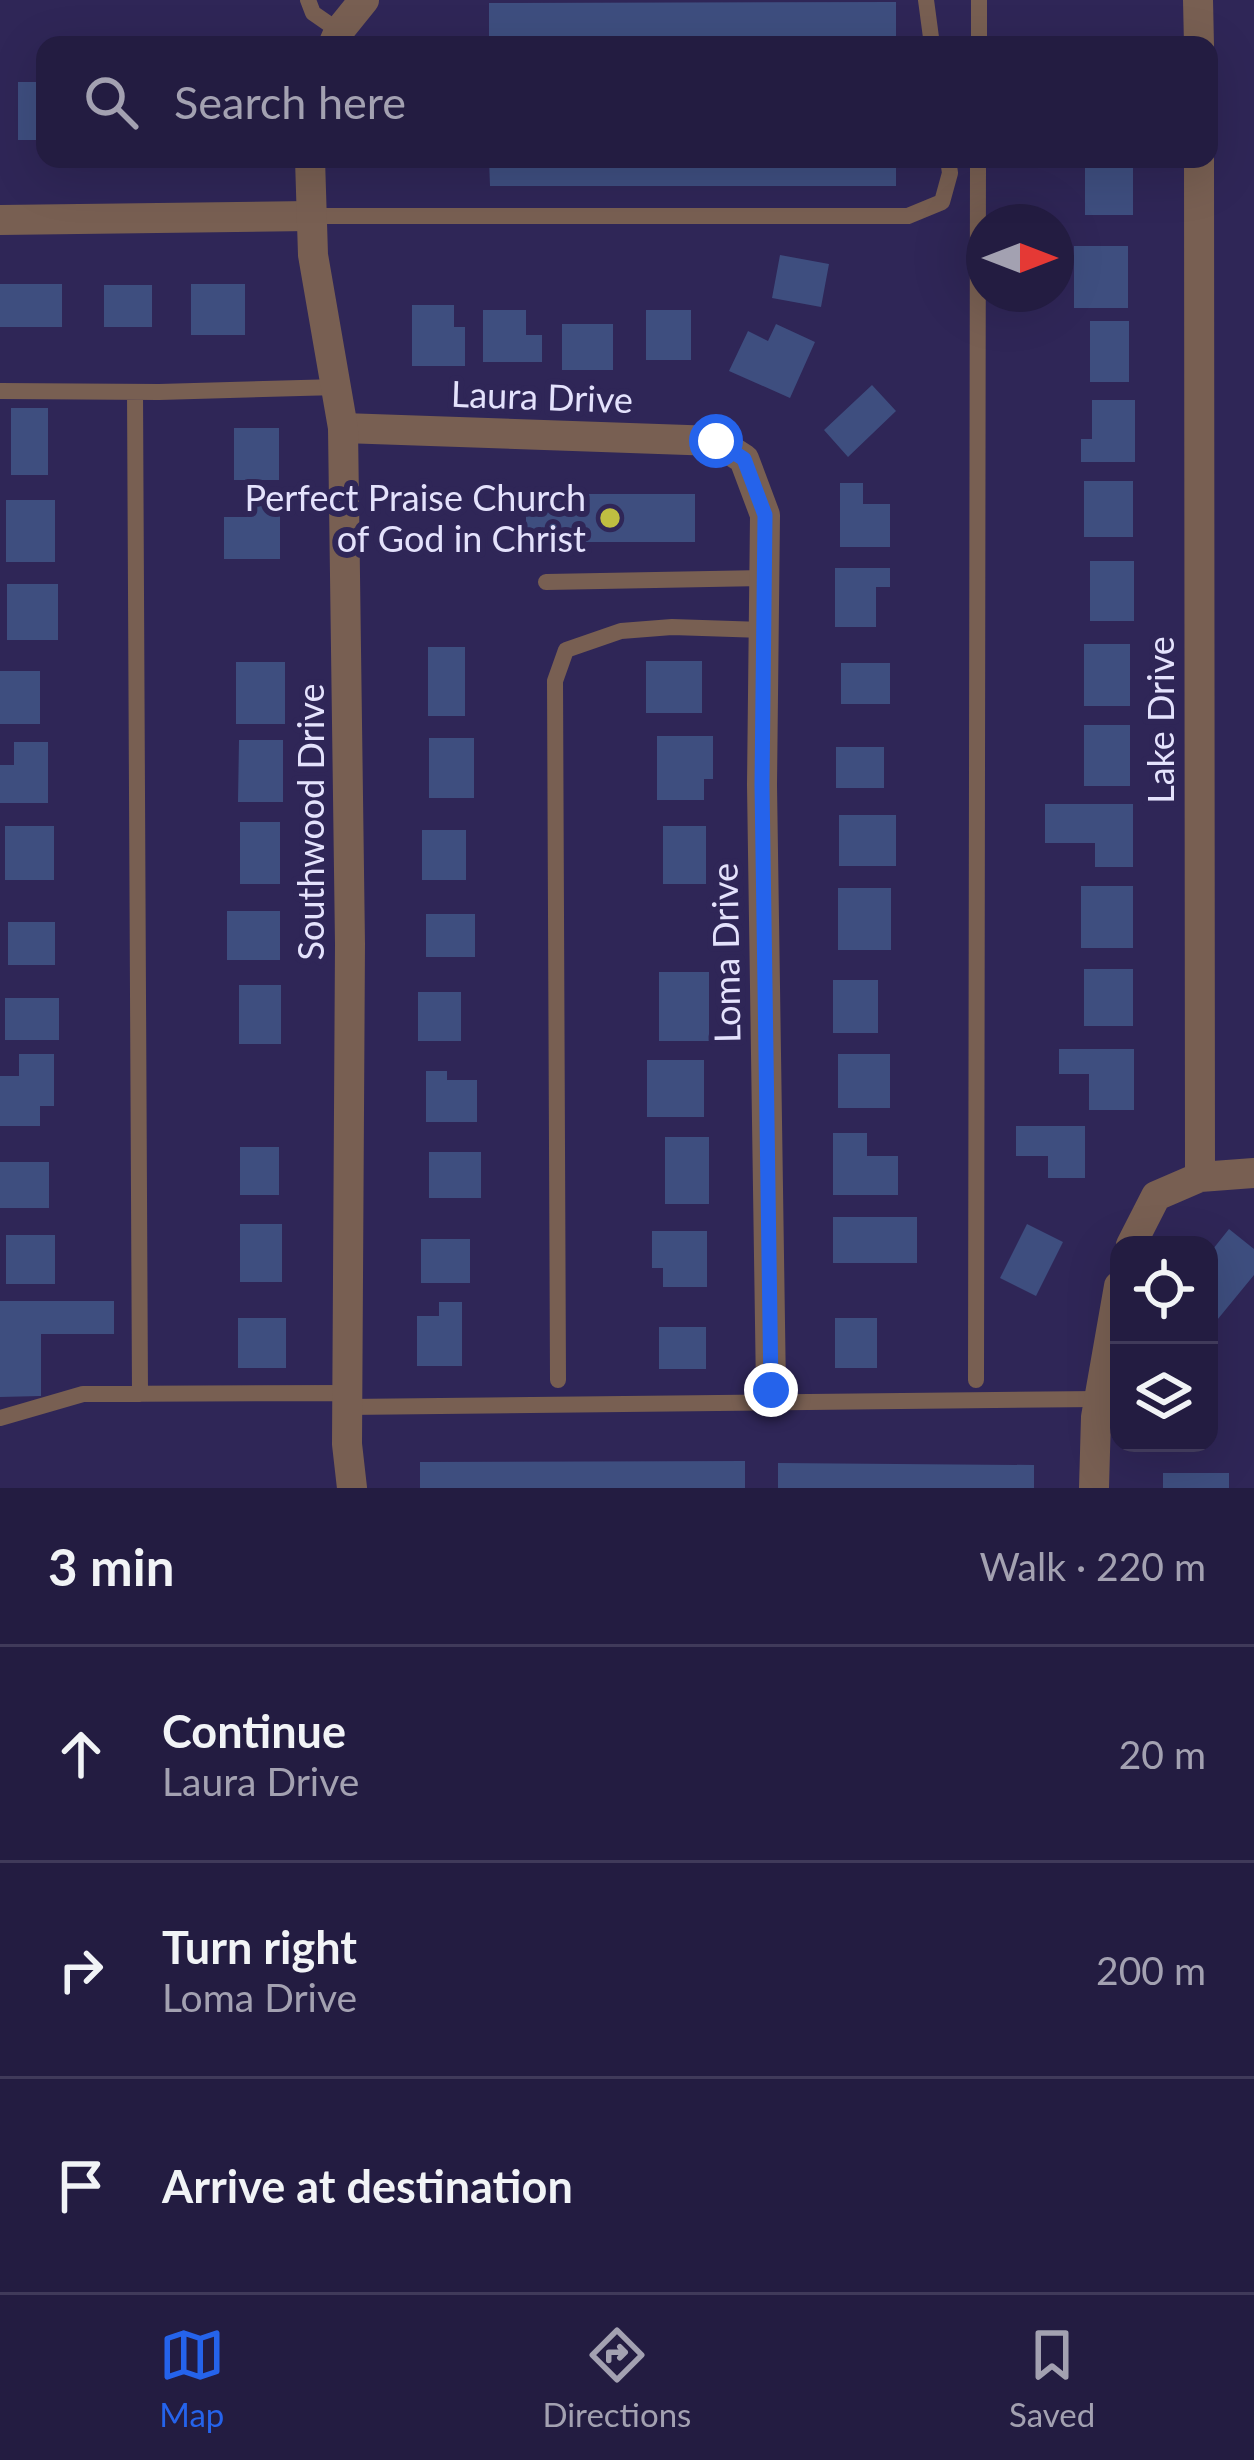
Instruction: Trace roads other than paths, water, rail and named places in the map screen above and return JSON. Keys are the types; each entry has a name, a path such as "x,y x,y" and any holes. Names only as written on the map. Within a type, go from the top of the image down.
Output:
{"street":[{"path":"337,36 364,0"},
{"path":"1198,0 1198,36"},
{"name":"Southwood Drive","path":"310,168 309,216 344,428 352,1488"},
{"name":"Lake Drive","path":"1199,168 1200,1177"},
{"path":"0,220 309,216"},
{"name":"Laura Drive","path":"344,428 716,441 744,459 765,515"},
{"name":"Loma Drive","path":"765,515 762,785 771,1390"},
{"path":"1136,1236 1156,1196 1200,1177 1254,1173"},
{"path":"1094,1488 1098,1399 1110,1334"}],"lane":[{"path":"308,0 334,36"},
{"path":"926,0 931,36"},
{"path":"979,0 979,36"},
{"path":"309,216 908,216 942,202 949,168"},
{"path":"976,1380 978,168"},
{"path":"0,391 338,387"},
{"path":"135,392 140,1394"},
{"path":"546,582 764,578"},
{"path":"558,1380 555,681 566,650 621,632 672,627 763,630"},
{"path":"0,1418 83,1394 348,1400 1098,1399"}],"place":[{"name":"Perfect Praise Church of God in Christ","path":"610,518"}]}
